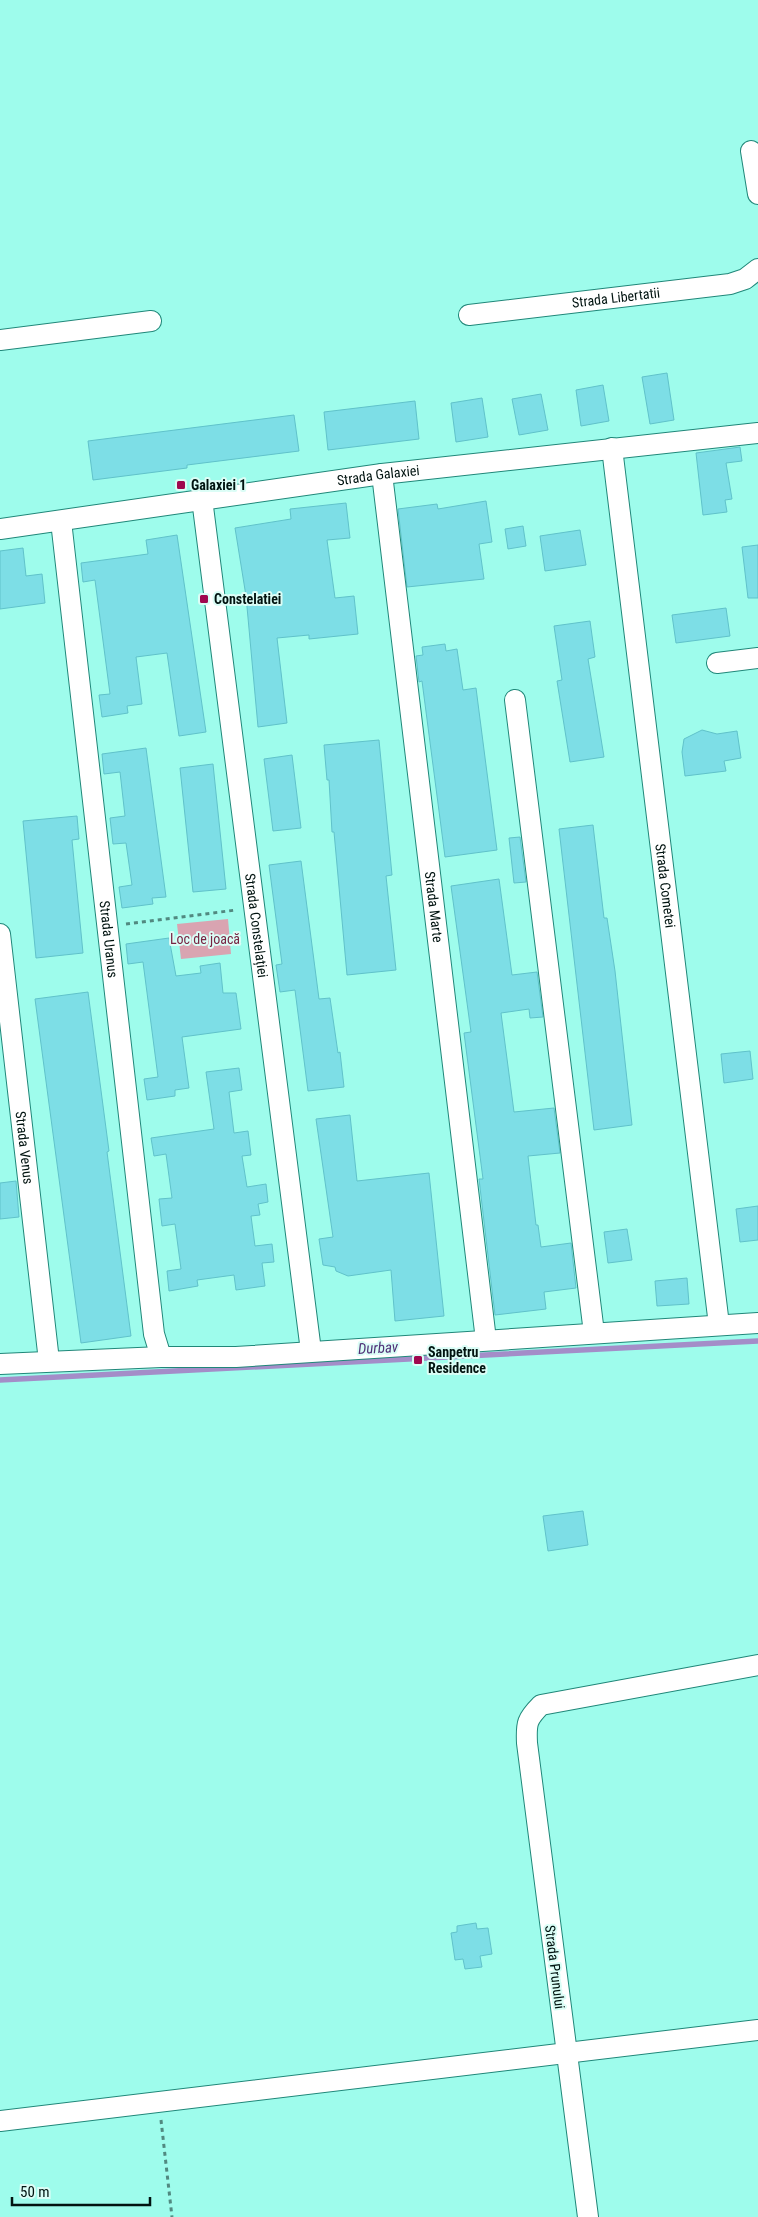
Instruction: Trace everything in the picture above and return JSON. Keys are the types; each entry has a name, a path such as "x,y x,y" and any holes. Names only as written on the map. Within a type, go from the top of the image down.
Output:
{"street":[{"path":"751,151 758,194"},
{"name":"Strada Libertatii","path":"469,315 730,284 745,279 758,269"},
{"path":"0,340 151,321"},
{"name":"Strada Galaxiei","path":"0,529 382,474 758,433"},
{"name":"Strada Cometei","path":"612,448 719,1325"},
{"name":"Strada Marte","path":"382,474 486,1340"},
{"name":"Strada Constelației","path":"202,499 312,1351"},
{"name":"Strada Uranus","path":"61,520 154,1334 161,1357"},
{"path":"717,663 758,658"},
{"path":"515,700 594,1333"},
{"name":"Strada Venus","path":"0,934 49,1361"},
{"path":"0,1364 161,1357 236,1357 758,1322"},
{"name":"Strada Prunului","path":"588,2217 565,2053 527,1743 526,1728 529,1717 541,1705 758,1665"},
{"path":"0,2121 758,2030"}],"path":[{"path":"106,926 254,908"},
{"path":"158,2102 172,2217"}],"green space":[{"name":"Loc de joacă","path":"228,919 231,954 181,959 177,924"}],"building":[{"path":"667,373 674,420 650,424 642,377"},
{"path":"603,385 609,421 581,426 576,390"},
{"path":"541,394 548,430 519,435 512,399"},
{"path":"482,398 488,437 456,442 451,403"},
{"path":"415,401 419,439 328,450 324,412"},
{"path":"294,415 299,451 187,465 187,468 93,480 88,441"},
{"path":"740,447 742,461 726,463 732,499 725,500 727,512 703,515 696,453"},
{"path":"486,501 492,542 479,544 484,579 407,587 398,509 437,504 438,509"},
{"path":"346,503 350,538 327,540 335,598 354,596 358,634 309,639 309,635 277,638 287,723 258,727 246,596 235,528 291,519 290,509"},
{"path":"523,526 526,546 508,549 505,529"},
{"path":"580,530 586,565 545,571 540,536"},
{"path":"177,535 206,732 179,736 167,653 136,657 142,704 127,706 128,713 102,717 99,695 110,694 95,580 83,582 81,563 148,554 146,540"},
{"path":"758,545 758,598 748,598 742,547"},
{"path":"23,548 26,576 42,574 45,603 0,609 0,551"},
{"path":"726,608 730,636 676,643 672,615"},
{"path":"590,621 595,657 588,659 604,757 570,762 557,681 562,680 554,626"},
{"path":"445,644 446,651 457,649 463,690 476,688 497,850 445,857 422,681 419,682 416,656 423,655 422,647"},
{"path":"702,730 717,734 737,731 741,758 724,761 726,771 685,776 682,752 684,739"},
{"path":"379,740 392,875 386,876 396,970 347,975 324,745"},
{"path":"146,748 166,897 152,898 153,904 122,908 119,887 132,885 126,843 113,844 110,818 125,816 120,772 104,774 102,754"},
{"path":"292,755 301,828 273,831 264,759"},
{"path":"213,764 226,889 193,892 180,768"},
{"path":"77,816 79,839 72,840 83,953 36,958 23,821"},
{"path":"593,825 604,918 607,918 615,971 632,1125 594,1130 559,829"},
{"path":"520,837 526,882 514,883 509,838"},
{"path":"301,861 319,999 330,998 344,1087 308,1091 295,990 280,992 276,965 282,964 269,865"},
{"path":"499,879 512,975 537,972 543,1017 530,1018 529,1009 501,1013 514,1112 554,1108 560,1153 528,1156 536,1225 538,1225 541,1247 571,1243 576,1288 544,1292 546,1309 495,1315 479,1179 483,1179 464,1033 471,1032 451,886"},
{"path":"169,938 176,976 201,973 200,966 220,963 223,993 236,993 241,1029 182,1037 189,1088 175,1090 175,1096 147,1100 144,1079 158,1077 143,962 128,964 126,944"},
{"path":"88,992 131,1336 81,1343 35,999"},
{"path":"750,1051 753,1079 724,1083 721,1054"},
{"path":"239,1068 242,1090 229,1092 234,1133 248,1131 251,1155 242,1156 247,1187 266,1184 268,1202 258,1204 260,1215 251,1216 255,1246 272,1244 274,1262 262,1263 265,1286 236,1290 234,1275 197,1280 198,1286 169,1291 167,1271 181,1269 175,1224 162,1226 159,1199 172,1198 166,1154 154,1156 151,1138 214,1129 206,1072"},
{"path":"350,1115 357,1181 429,1173 444,1316 395,1321 391,1270 348,1276 336,1271 335,1267 323,1265 319,1239 333,1237 316,1119"},
{"path":"16,1181 19,1217 0,1219 0,1183"},
{"path":"758,1206 758,1240 740,1242 736,1209"},
{"path":"627,1229 632,1260 608,1263 604,1232"},
{"path":"687,1278 689,1304 657,1306 655,1281"},
{"path":"583,1511 588,1545 548,1551 543,1516"},
{"path":"476,1923 477,1929 488,1928 492,1954 480,1956 482,1967 465,1969 463,1959 455,1960 451,1933 457,1932 457,1926"}],"waterway":[{"name":"Durbav","path":"0,1380 758,1341"}],"place":[{"name":"Galaxiei 1","path":"181,485"},
{"name":"Constelatiei","path":"204,599"},
{"name":"Sanpetru Residence","path":"418,1360"}]}
